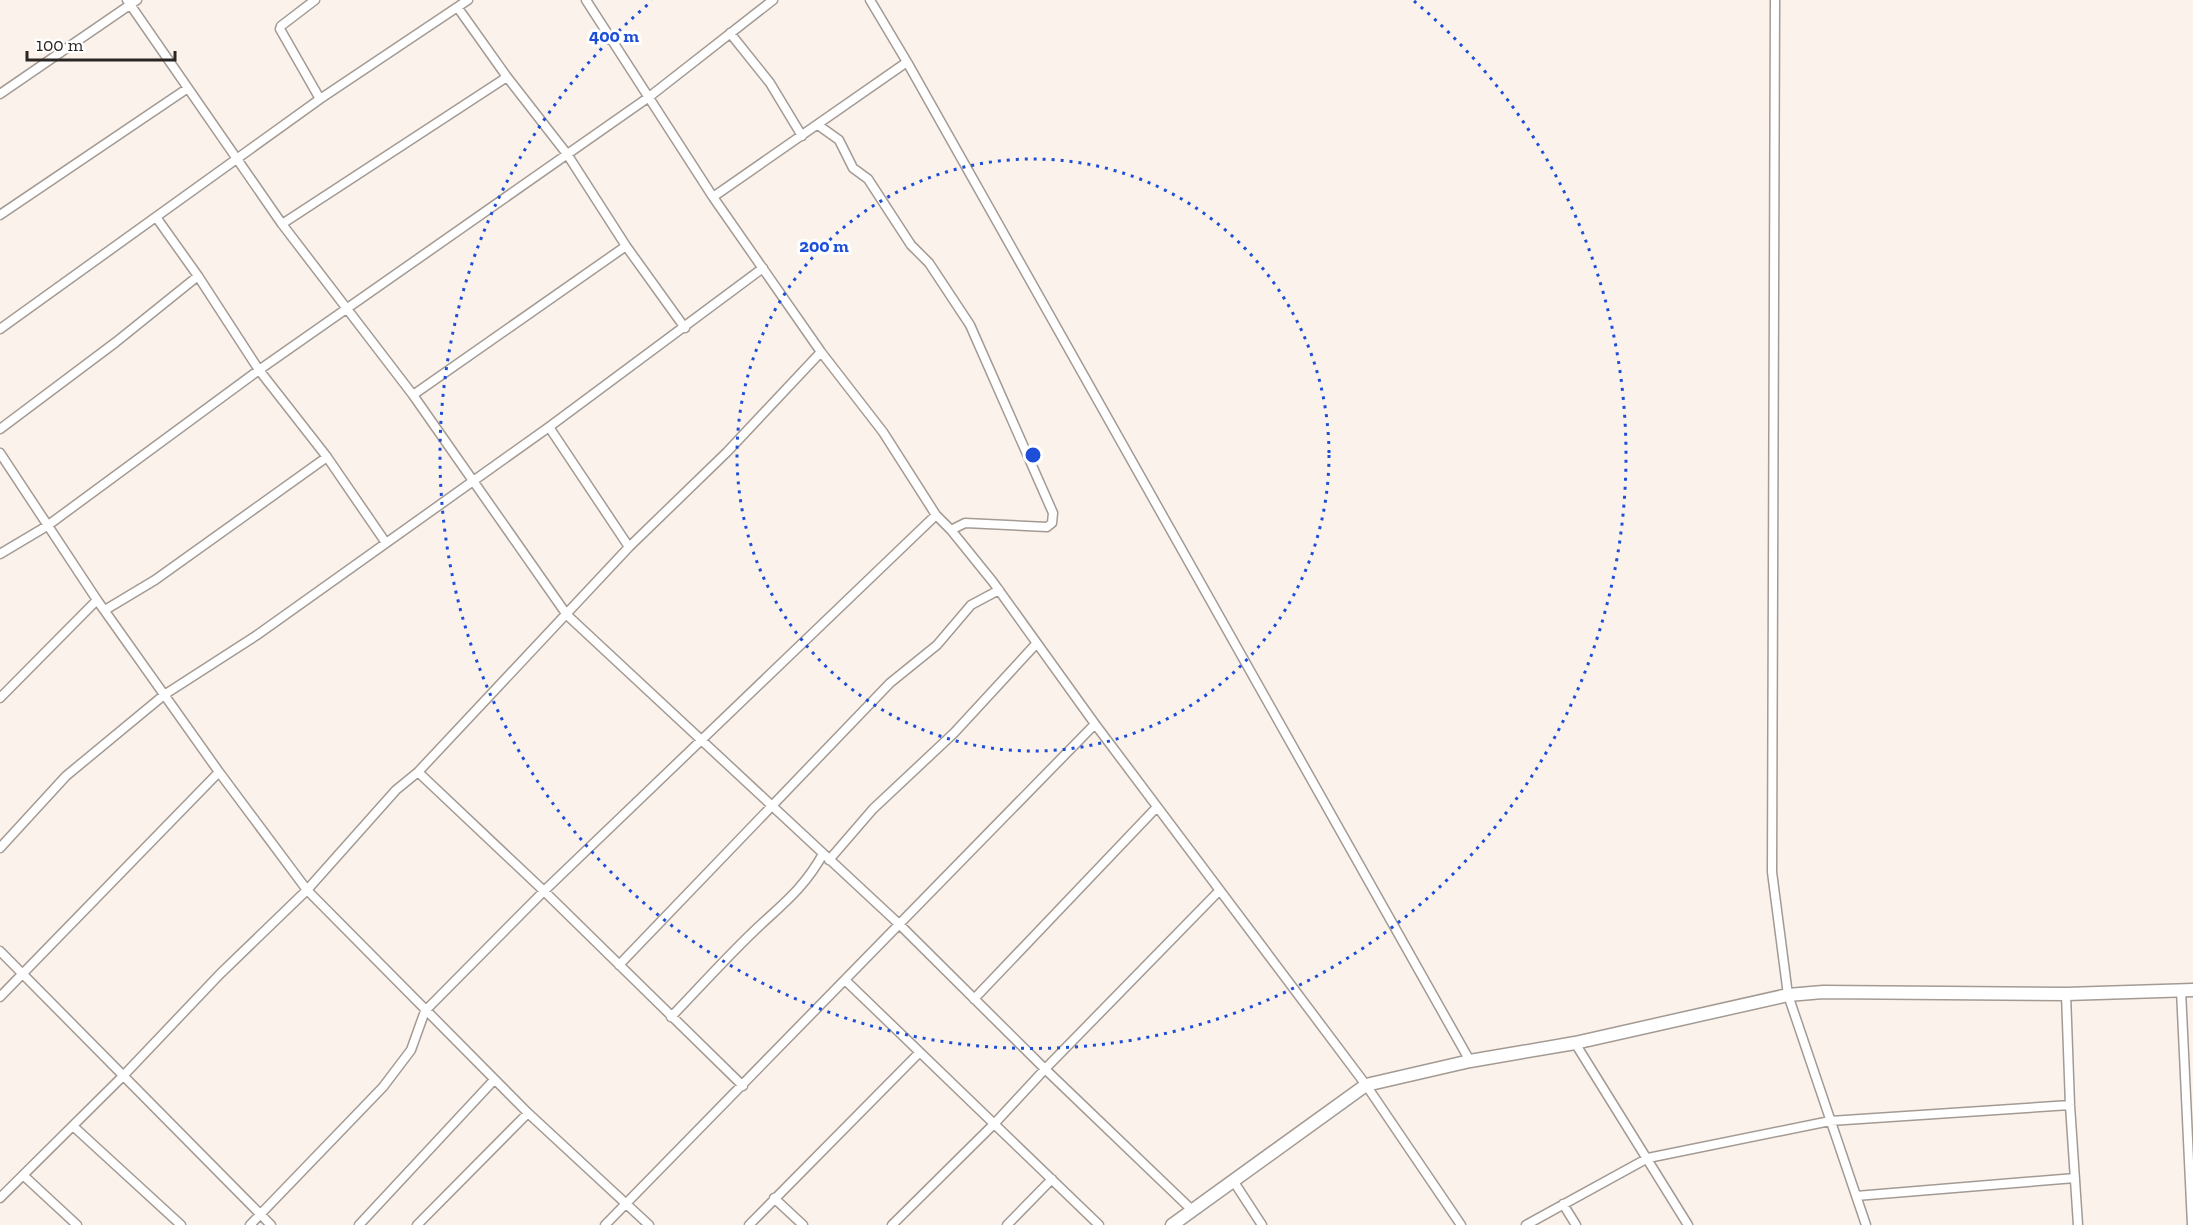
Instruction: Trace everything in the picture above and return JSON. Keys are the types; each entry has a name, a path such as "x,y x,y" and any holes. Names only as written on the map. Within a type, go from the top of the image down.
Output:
{"street":[{"path":"315,0 280,29 320,99"},
{"path":"0,329 320,99 468,0"},
{"path":"586,0 713,197 821,352 883,432 936,515 951,530 999,590 1095,724 1366,1085 1461,1225"},
{"path":"0,554 47,526 259,370 649,97 773,0"},
{"path":"870,0 1470,1061"},
{"path":"1775,0 1772,873 1788,995 1866,1225"},
{"path":"0,94 132,1 188,88 282,224 413,395 474,479 567,615 899,924 1192,1210"},
{"path":"458,8 507,77 567,154 626,246 685,328"},
{"path":"730,33 770,82 802,136"},
{"path":"713,197 907,62"},
{"path":"282,224 507,77"},
{"path":"0,215 188,88"},
{"path":"818,125 839,140 854,168 868,179 912,245 929,263 970,325 1053,513 1052,523 1047,527 965,523 951,530"},
{"path":"156,217 198,276 259,370 327,457 386,543"},
{"path":"413,395 626,246"},
{"path":"0,848 66,776 164,694 258,635 549,427 763,268"},
{"path":"0,429 116,342 198,276"},
{"path":"0,1198 124,1075 220,974 307,890 396,790 418,772 629,547 726,452 821,352"},
{"path":"549,427 629,547"},
{"path":"0,453 97,600 219,772 307,890 494,1080 649,1225"},
{"path":"105,610 156,580 327,457"},
{"path":"250,1225 383,1086 411,1050 425,1011 544,891 936,515"},
{"path":"619,965 890,683 937,645 971,605 999,590"},
{"path":"0,698 97,600"},
{"path":"671,1017 752,933 787,903 826,857 873,809 954,733 1036,644"},
{"path":"605,1225 1095,724"},
{"path":"0,997 219,772"},
{"path":"418,772 544,891 743,1086"},
{"path":"974,999 1157,807"},
{"path":"892,1225 995,1123 1219,891"},
{"path":"0,951 271,1225"},
{"path":"845,980 1099,1225"},
{"path":"1172,1225 1366,1085 1470,1061 1575,1043 1788,995 1823,992 2066,994 2187,990 2192,1225"},
{"path":"2066,994 2078,1225"},
{"path":"1575,1043 1688,1225"},
{"path":"749,1225 919,1053"},
{"path":"359,1225 494,1080"},
{"path":"1526,1225 1648,1158 1830,1121 2070,1105"},
{"path":"417,1225 528,1113"},
{"path":"73,1125 181,1225"},
{"path":"23,1175 77,1225"},
{"path":"1856,1196 2075,1178"},
{"path":"1007,1225 1052,1179"},
{"path":"1234,1182 1262,1225"},
{"path":"774,1198 803,1225"},
{"path":"1563,1204 1576,1225"}]}
